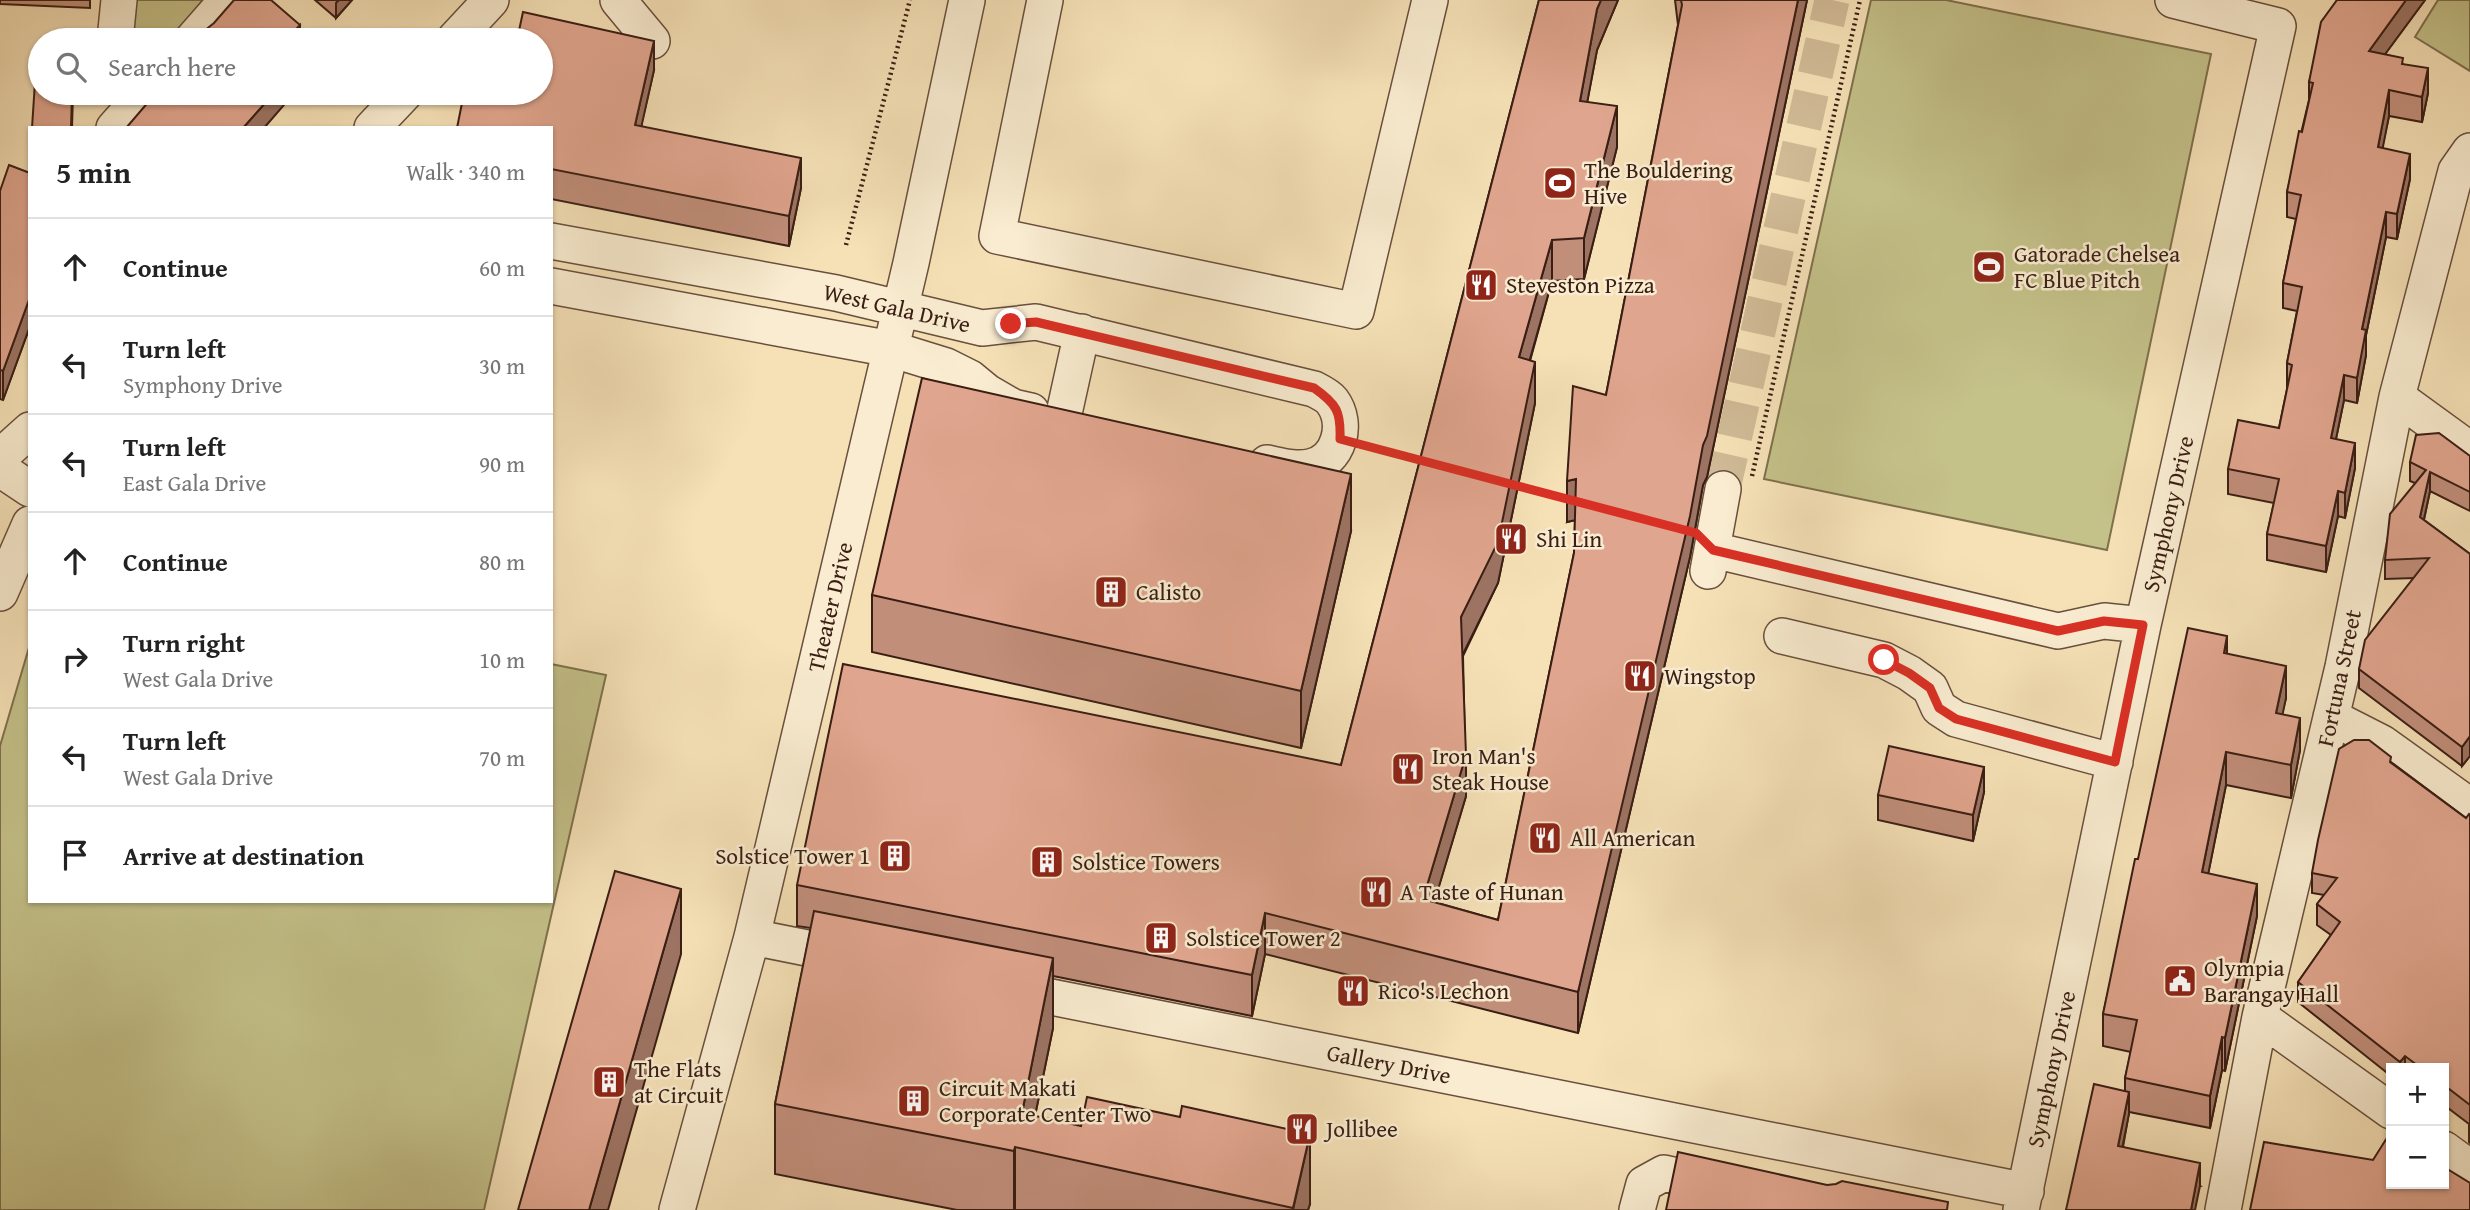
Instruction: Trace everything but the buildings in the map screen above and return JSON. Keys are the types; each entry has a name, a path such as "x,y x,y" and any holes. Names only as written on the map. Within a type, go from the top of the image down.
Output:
{"street":[{"path":"117,28 119,0"},
{"path":"202,28 227,0"},
{"path":"465,28 491,0"},
{"path":"618,0 652,41"},
{"name":"Theater Drive","path":"677,1210 752,937 901,308 967,0"},
{"path":"1045,0 997,236 1356,311 1430,0"},
{"name":"Symphony Drive","path":"2023,1200 2143,625 2278,26 2173,0"},
{"path":"105,126 108,105"},
{"path":"116,126 134,105"},
{"path":"374,126 394,105"},
{"name":"Fortuna Street","path":"2223,1210 2260,1017 2331,717 2397,397 2456,171 2470,151"},
{"name":"West Gala Drive","path":"553,241 836,293 982,328 1036,322 1314,388 1331,400 1340,418 1340,439"},
{"path":"604,296 613,253"},
{"name":"West Gala Drive","path":"553,286 891,349 946,366 970,378 987,392 1013,407 1076,421 1082,332"},
{"path":"2397,397 2470,450"},
{"path":"0,457 28,432"},
{"path":"1239,457 1293,469 1313,467 1330,456 1340,439"},
{"path":"0,469 28,488"},
{"path":"1737,486 1710,560 2058,631 2104,621 2143,625"},
{"path":"0,593 28,529"},
{"path":"1782,636 1884,660 1930,688 1939,708 1956,719 2115,762"},
{"path":"2331,717 2382,743 2470,806"},
{"path":"752,937 889,964"},
{"name":"Gallery Drive","path":"971,981 2023,1200"},
{"path":"2260,1017 2386,1107"},
{"path":"2449,1153 2470,1168"},
{"path":"1637,1210 1644,1184 1664,1173 1754,1193"}],"path":[{"path":"846,245 910,0"},
{"path":"1737,486 1860,0"},
{"path":"1340,439 1435,463"},
{"path":"1513,484 1578,502"}],"shaded area":[{"path":"131,0 203,0 180,28 127,28"},
{"name":"Gatorade Chelsea FC Blue Pitch","path":"1871,0 1946,0 2211,54 2107,550 1764,479"},
{"path":"2438,0 2470,0 2470,71 2415,37"},
{"path":"28,651 28,903 553,903 553,664 606,675 484,1210 0,1210 0,746"}],"tunnel":[{"path":"1723,489 1832,0"}],"place":[{"name":"The Bouldering Hive","path":"1560,183"},
{"name":"Gatorade Chelsea FC Blue Pitch","path":"1989,267"},
{"name":"Steveston Pizza","path":"1481,285"},
{"name":"Shi Lin","path":"1511,539"},
{"name":"Calisto","path":"1111,592"},
{"name":"Wingstop","path":"1640,676"},
{"name":"Iron Man's Steak House","path":"1408,769"},
{"name":"All American","path":"1545,838"},
{"name":"Solstice Tower 1","path":"895,856"},
{"name":"Solstice Towers","path":"1047,862"},
{"name":"A Taste of Hunan","path":"1376,892"},
{"name":"Solstice Tower 2","path":"1161,938"},
{"name":"Olympia Barangay Hall","path":"2180,981"},
{"name":"Rico's Lechon","path":"1353,991"},
{"name":"The Flats at Circuit","path":"609,1082"},
{"name":"Circuit Makati Corporate Center Two","path":"914,1101"},
{"name":"Jollibee","path":"1302,1129"}],"route":[{"path":"1011,324 1036,322 1314,388 1331,400 1340,418 1340,439 1696,533 1713,550 2058,631 2104,621 2143,625 2115,762 1956,719 1939,708 1930,688 1884,660"}]}
